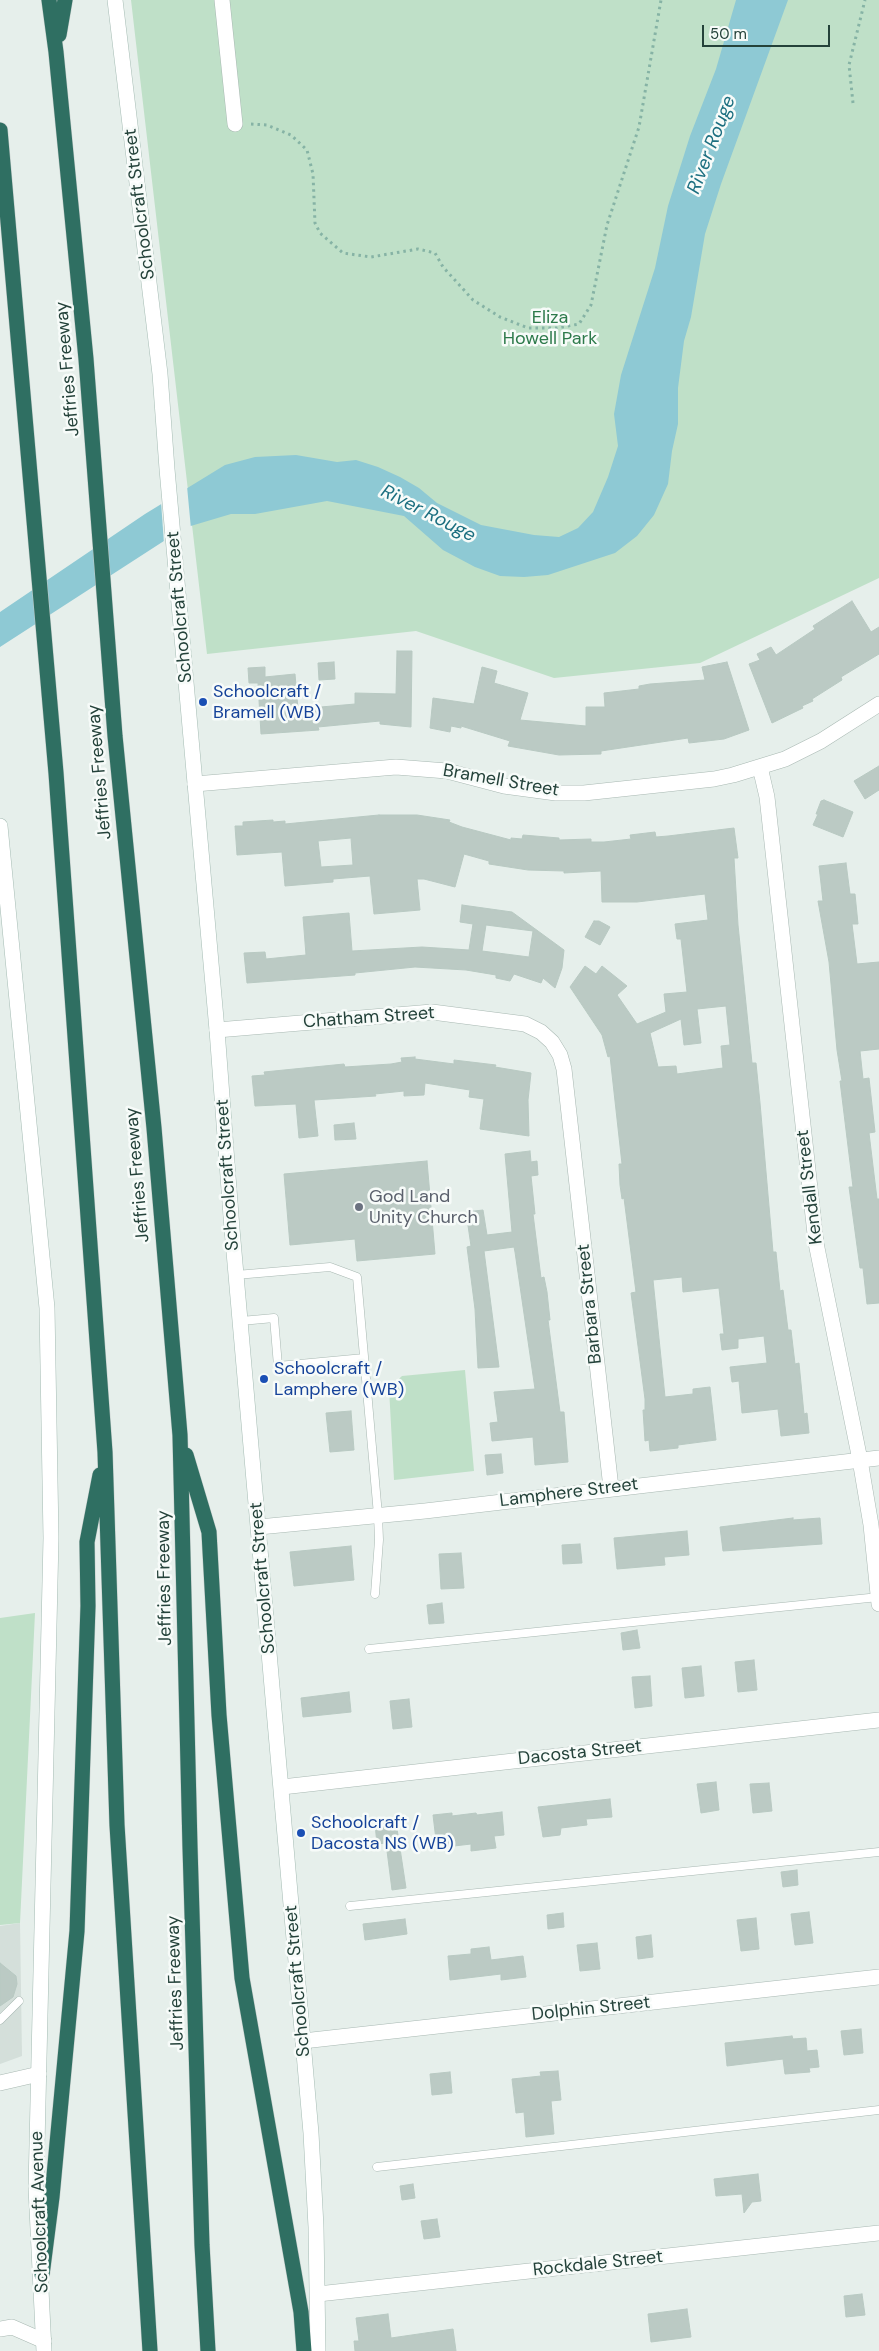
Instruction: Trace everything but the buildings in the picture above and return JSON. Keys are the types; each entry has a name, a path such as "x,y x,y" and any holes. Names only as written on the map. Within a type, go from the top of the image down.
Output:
{"highway":[{"name":"Jeffries Freeway","path":"49,0 56,52 97,487 115,736 154,1128 180,1435 202,2236 208,2351"},
{"path":"56,52 64,0"},
{"path":"0,130 56,773 105,1452 117,1825 150,2351"},
{"path":"180,1435 209,1532 218,1714 242,1978 301,2312 304,2351"},
{"path":"42,2275 52,2197 77,1931 88,1606 87,1542 105,1452"}],"street":[{"name":"Schoolcraft Street","path":"115,0 159,365 217,1030 236,1275 311,2133 318,2294 318,2351"},
{"path":"222,0 235,124"},
{"name":"Bramell Street","path":"195,784 358,768 420,767 447,771 529,790 584,793 714,779 785,759 821,741 879,704"},
{"name":"Kendall Street","path":"760,767 767,798 816,1243 860,1460 879,1599"},
{"path":"0,826 47,1308 51,1538 39,2074 0,2083"},
{"name":"Chatham Street","path":"217,1030 432,1012 525,1024 542,1032 552,1042 560,1055 570,1120"},
{"name":"Barbara Street","path":"570,1120 611,1488"},
{"name":"Lamphere Street","path":"259,1527 879,1458"},
{"name":"Dacosta Street","path":"282,1787 879,1720"},
{"name":"Dolphin Street","path":"303,2041 879,1977"},
{"name":"Schoolcraft Avenue","path":"39,2074 36,2188 42,2275 44,2346"},
{"name":"Rockdale Street","path":"318,2294 879,2233"},
{"path":"0,2328 12,2328 44,2346"}],"lane":[{"path":"236,1275 330,1267 357,1278 380,1540 374,1594"},
{"path":"241,1321 274,1318 278,1366 364,1358"},
{"path":"369,1649 879,1599"},
{"path":"350,1906 879,1852"},
{"path":"0,2020 19,2002"},
{"path":"377,2167 879,2110"}],"path":[{"path":"235,124 267,125 292,135 307,150 313,174 315,223 320,233 342,253 371,257 418,249 435,253 444,267 473,300 500,317 528,328 557,328 579,324 591,305 607,224 639,127 661,0"},
{"path":"853,103 849,65 865,0"}],"shaded area":[{"path":"20,1923 22,2056 0,2064 0,1926"}],"green space":[{"name":"Eliza Howell Park","path":"131,0 879,0 879,578 700,663 554,678 416,631 207,654"},
{"path":"465,1370 474,1471 394,1480 389,1388 402,1376"},
{"path":"35,1613 20,1923 0,1925 0,1618"}],"water":[{"name":"River Rouge","path":"736,0 788,0 721,184 705,234 691,317 684,341 678,388 678,424 668,484 654,515 637,536 615,553 548,575 500,576 475,567 443,550 404,516 327,501 255,514 231,514 184,528 0,647 0,612 145,514 225,465 255,457 296,455 337,462 356,460 400,477 419,488 437,503 481,525 534,535 559,537 578,528 593,512 608,477 618,446 614,414 621,375 655,268 668,206 690,136 716,69"}],"pier":[{"path":"187,486 191,529 164,544 161,502"}],"place":[{"name":"Schoolcraft / Bramell (WB)","path":"203,702"},
{"name":"God Land Unity Church","path":"359,1207"},
{"name":"Schoolcraft / Lamphere (WB)","path":"264,1379"},
{"name":"Schoolcraft / Dacosta NS (WB)","path":"301,1833"}]}
